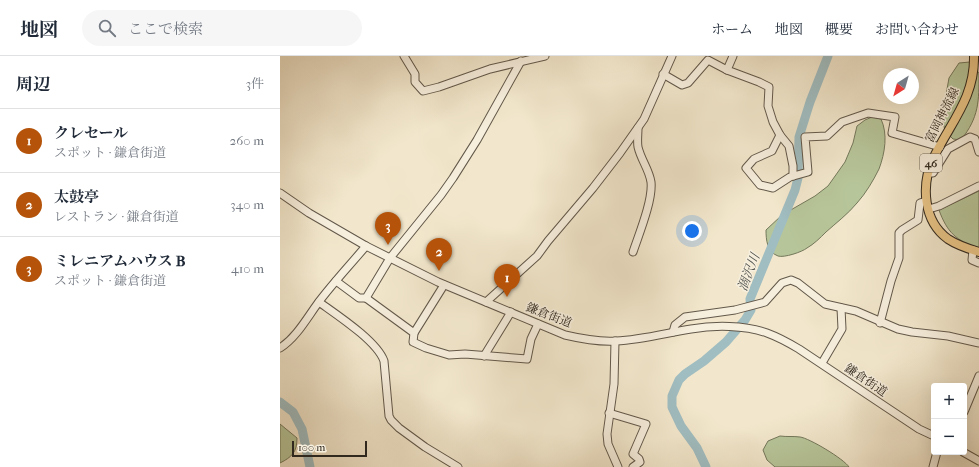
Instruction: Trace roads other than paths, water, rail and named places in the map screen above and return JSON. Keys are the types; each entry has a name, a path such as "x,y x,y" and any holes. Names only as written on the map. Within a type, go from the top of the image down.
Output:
{"main road":[{"name":"富岡神流線","path":"974,56 974,67 968,93 962,108 933,159 925,184 927,205 933,222 949,239 976,251"}],"street":[{"path":"404,56 415,74 415,82 423,91 439,87 490,68 545,56"},
{"path":"486,302 537,256 593,188 638,128 672,56"},
{"path":"727,70 733,56"},
{"path":"664,74 682,85 688,83 708,60 727,70 769,87 768,106 773,122 789,146 793,166 793,176"},
{"path":"366,298 390,258 453,178 477,140 521,61"},
{"path":"780,134 772,151 754,159 746,168 760,184 773,188 793,176 808,172 805,137 827,136 842,122 868,113 895,117 892,133 940,147"},
{"path":"633,252 651,193 651,182 648,168 638,148 638,128"},
{"path":"928,173 933,173 948,149 970,137 975,139 979,152"},
{"path":"880,322 891,281 900,258 899,233 918,220 920,203 939,206 979,186"},
{"name":"鎌倉街道","path":"280,193 309,213 366,246 444,285 565,335 584,339 615,341 636,340 692,328 718,326 765,332 783,340 822,363 919,429 931,435"},
{"path":"280,348 292,337 366,246"},
{"path":"976,251 972,260 979,263"},
{"path":"673,332 675,325 684,317 736,310 765,302 782,283 791,280 798,283 825,304 856,311 898,329 948,336 979,343"},
{"path":"336,281 359,298 366,298 414,333"},
{"path":"444,285 414,333 413,342 449,355 465,354 527,359 532,339 538,324"},
{"path":"319,302 357,331 382,354 384,361 389,416 395,425 425,447 458,467"},
{"path":"822,363 842,330 841,308"},
{"path":"484,356 511,312"},
{"path":"615,341 614,384 607,434 608,444 619,467"},
{"path":"967,405 979,376"},
{"path":"609,413 646,424 632,454 639,459 640,462 633,467"},
{"path":"967,454 979,461"},
{"path":"933,467 936,455"}],"waterway":[{"name":"涸沢川","path":"706,467 697,448 681,426 672,407 672,396 679,380 726,342 745,320 751,310 750,299 795,190 798,178 799,137 810,102 828,56"},
{"path":"280,402 293,412 302,429 310,467"}],"place":[{"name":"ミレニアムハウス B","path":"388,245"},
{"name":"太鼓亭","path":"439,271"},
{"name":"クレセール","path":"507,297"}]}
